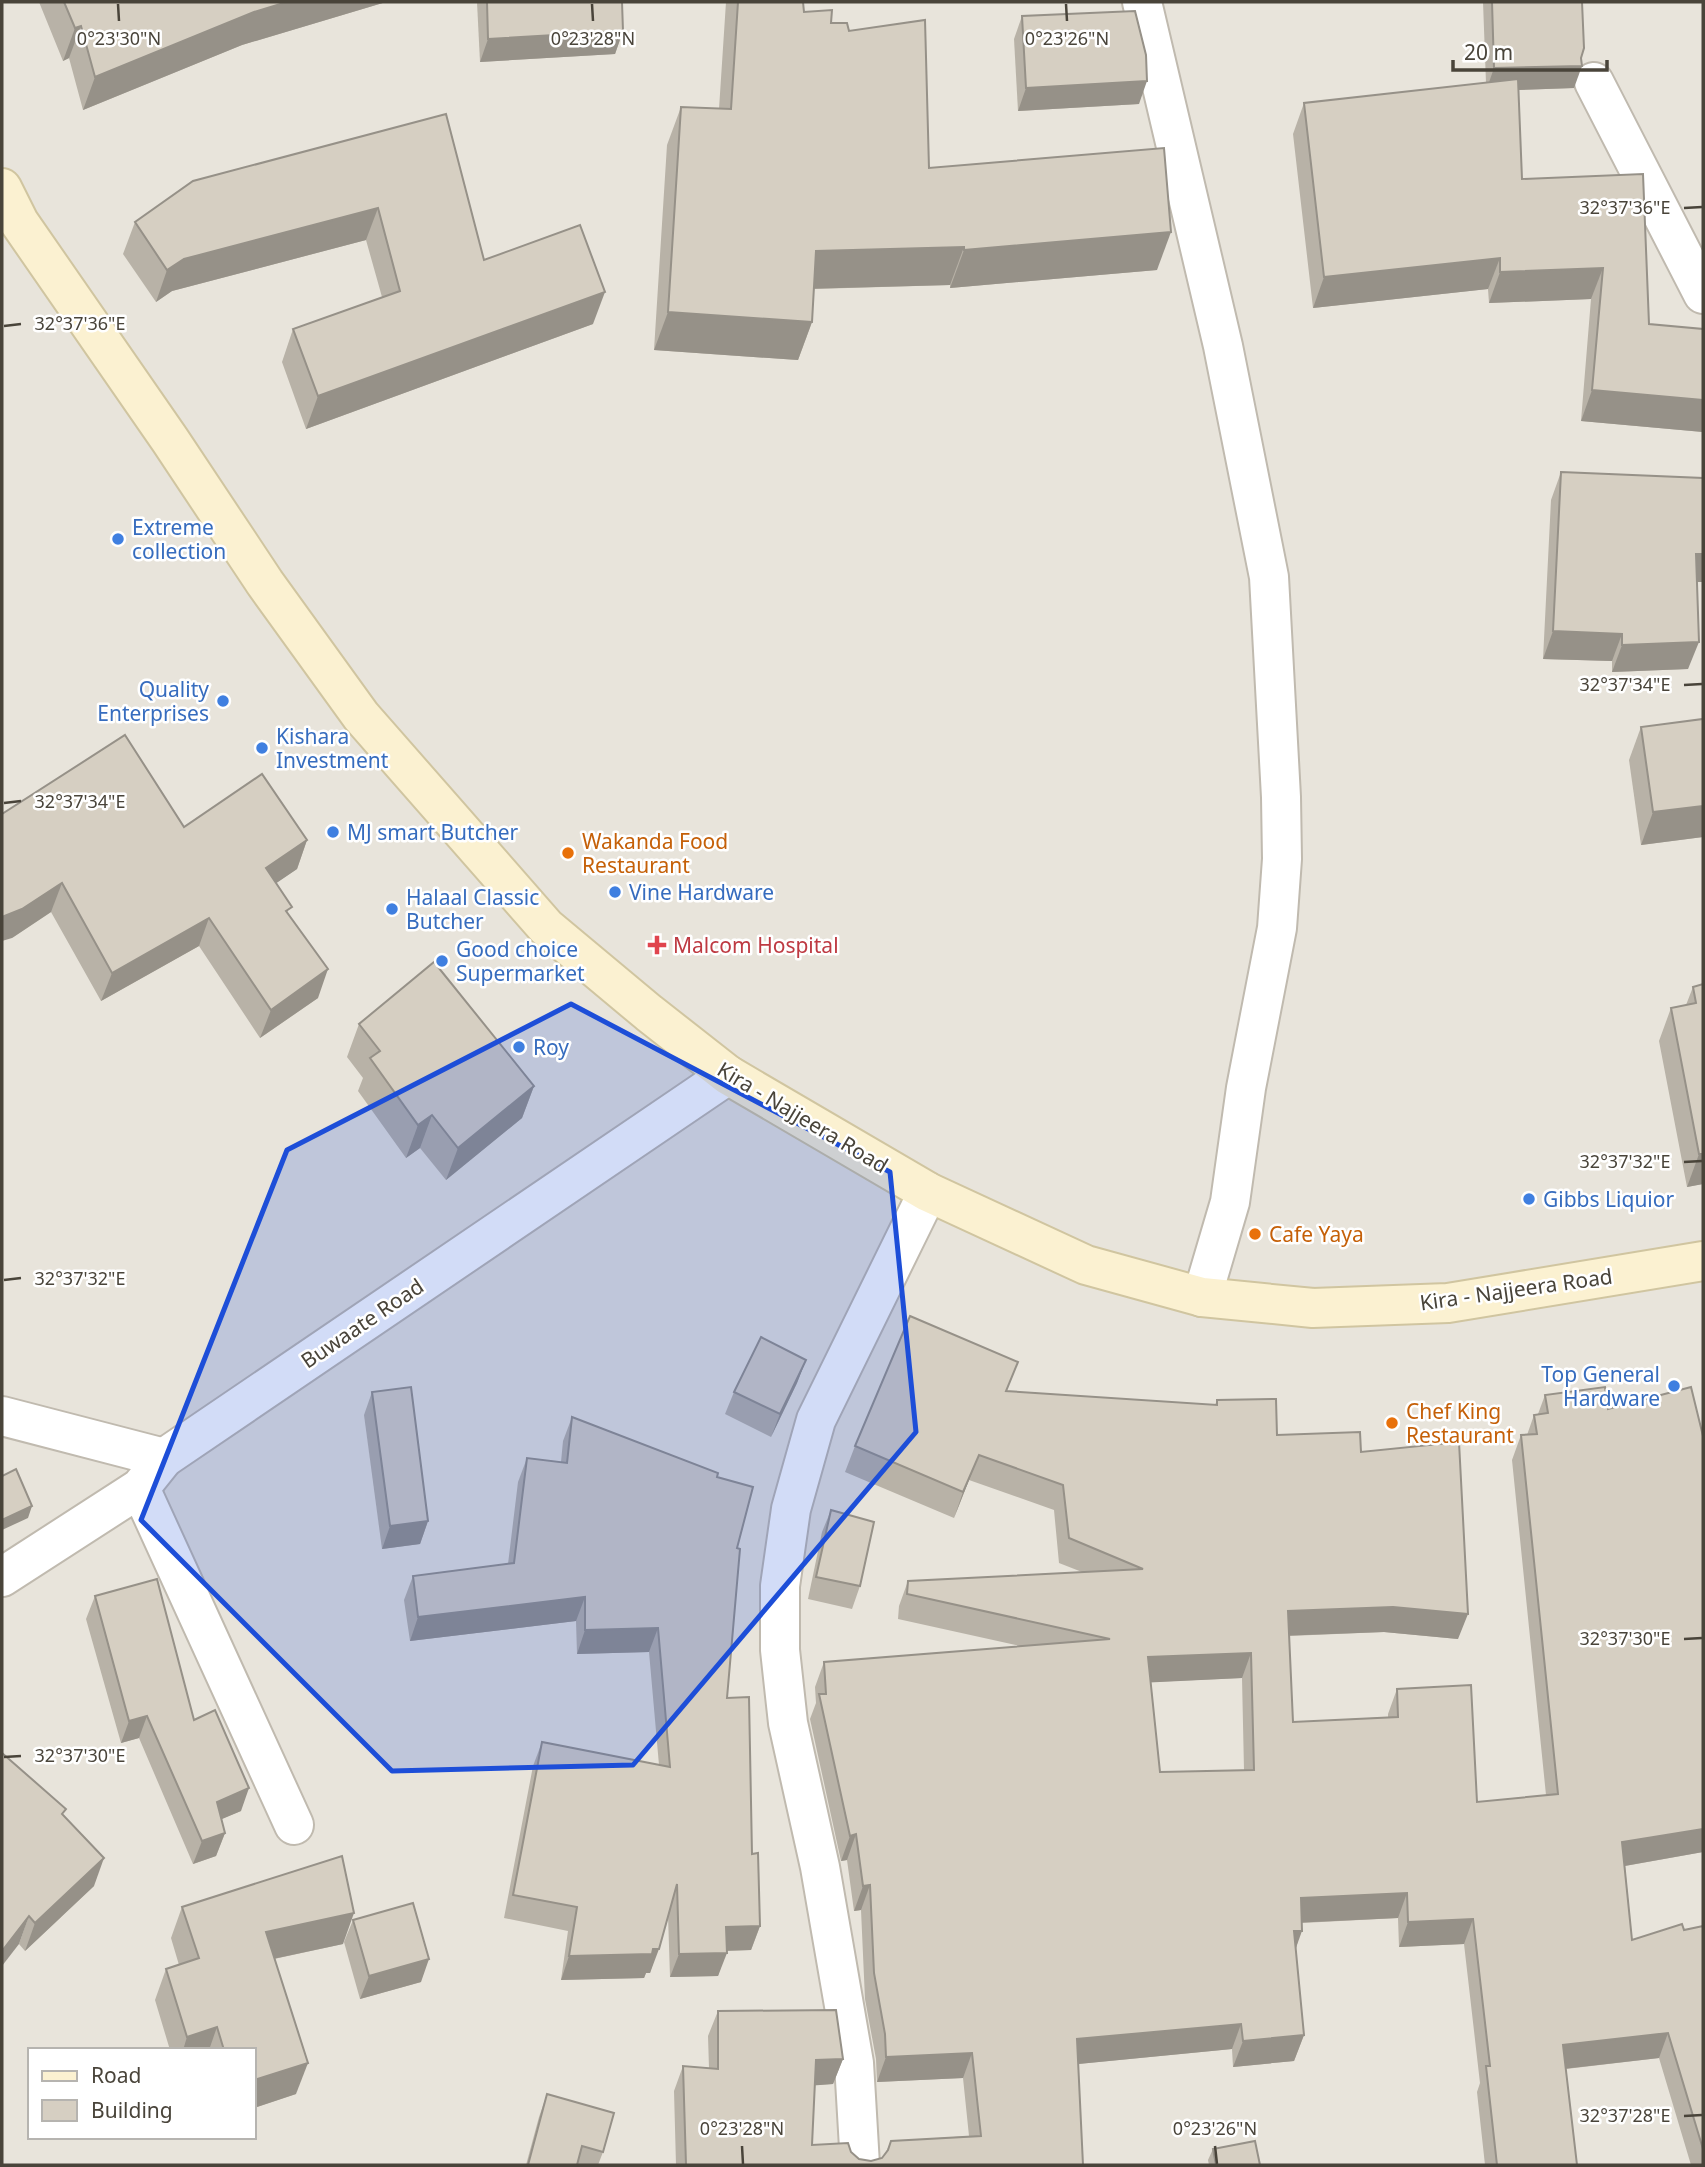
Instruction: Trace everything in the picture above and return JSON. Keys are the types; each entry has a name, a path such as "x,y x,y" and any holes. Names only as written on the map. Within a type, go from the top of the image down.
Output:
{"main road":[{"name":"Kira - Najjeera Road","path":"2,188 19,222 265,583 361,716 546,927 728,1075 928,1192 1086,1265 1202,1297 1313,1308 1448,1303 1703,1261"}],"street":[{"path":"1142,2 1223,346 1269,577 1281,797 1282,859 1277,928 1246,1088 1230,1202 1202,1297"},
{"path":"1594,82 1703,294"},
{"name":"Buwaate Road","path":"2,1577 139,1488 164,1458 728,1075"},
{"path":"860,2165 855,2063 820,1867 788,1723 779,1650 780,1587 791,1509 816,1420 928,1192"},
{"path":"2,1416 164,1458"},
{"path":"139,1488 295,1825"}],"highlighted area":[{"path":"571,1004 890,1172 916,1432 633,1765 392,1771 141,1520 287,1150"}],"shaded area":[{"path":"2,2 1703,2 1703,2165 2,2165"}],"building":[{"path":"64,2 287,2 254,12 95,77 81,26 75,28"},
{"path":"487,2 622,2 623,31 488,39"},
{"path":"738,2 803,2 804,12 832,10 831,23 847,23 849,31 925,20 929,168 1164,148 1171,232 964,250 964,247 816,251 812,322 668,312 681,107 731,109"},
{"path":"1492,2 1582,2 1582,66 1494,68"},
{"path":"1135,11 1146,55 1147,81 1026,88 1022,16"},
{"path":"1518,79 1522,179 1643,174 1649,324 1703,329 1703,400 1592,390 1603,268 1500,272 1500,258 1324,277 1304,103"},
{"path":"446,114 484,260 580,225 605,292 318,396 293,329 400,291 378,208 184,259 167,270 135,222 193,181"},
{"path":"1561,472 1703,478 1703,554 1696,554 1699,642 1622,645 1622,634 1553,631"},
{"path":"1703,719 1703,806 1653,812 1641,727"},
{"path":"125,735 184,827 262,774 307,840 266,868 292,907 286,911 328,969 271,1010 209,918 112,973 62,883 22,909 2,917 2,814"},
{"path":"434,962 534,1086 458,1148 432,1115 418,1125 370,1058 380,1051 359,1024"},
{"path":"1703,984 1703,1154 1699,1154 1671,1008 1696,1003 1693,987"},
{"path":"910,1316 1018,1362 1006,1391 1217,1405 1217,1400 1276,1399 1277,1435 1360,1432 1361,1452 1459,1442 1468,1614 1393,1607 1288,1611 1293,1722 1398,1717 1397,1689 1471,1685 1477,1802 1558,1794 1521,1435 1537,1434 1534,1415 1548,1413 1545,1395 1605,1387 1608,1409 1691,1387 1703,1436 1703,1829 1622,1842 1632,1940 1682,1924 1684,1930 1703,1926 1703,2149 1668,2033 1563,2045 1577,2165 1497,2165 1486,2066 1490,2066 1473,1919 1408,1922 1407,1893 1301,1898 1302,1931 1294,1931 1304,2035 1243,2041 1241,2024 1077,2039 1083,2165 686,2165 683,2066 718,2069 718,2011 836,2010 843,2059 816,2060 812,2145 848,2143 851,2152 859,2159 871,2161 882,2158 891,2141 981,2136 972,2053 886,2057 885,2034 874,1973 870,1885 863,1886 856,1834 850,1836 819,1694 826,1694 824,1662 1110,1639 907,1594 908,1581 1143,1569 1069,1538 1063,1485 979,1455 963,1492 855,1446","holes":["1251,1653 1254,1770 1160,1772 1148,1657"]},
{"path":"761,1337 806,1360 780,1414 734,1392"},
{"path":"411,1387 428,1521 390,1526 372,1392"},
{"path":"572,1417 718,1473 717,1477 753,1487 737,1548 740,1549 727,1698 749,1697 752,1854 758,1853 760,1926 726,1927 727,1953 679,1954 677,1884 659,1949 653,1949 652,1954 569,1956 577,1907 513,1895 542,1742 670,1767 658,1628 585,1630 585,1597 418,1617 413,1576 514,1563 527,1458 567,1463"},
{"path":"16,1469 32,1506 2,1520 2,1476"},
{"path":"831,1510 874,1522 860,1586 816,1577"},
{"path":"157,1579 194,1720 215,1710 249,1788 217,1802 225,1833 202,1841 147,1716 129,1721 95,1596"},
{"path":"2,1753 66,1809 62,1814 104,1858 35,1923 29,1916 2,1951"},
{"path":"342,1856 354,1913 266,1932 308,2063 256,2079 256,2048 223,2048 217,2027 187,2037 166,1969 199,1958 182,1907"},
{"path":"413,1903 429,1959 369,1976 353,1920"},
{"path":"547,2094 614,2113 603,2152 582,2146 577,2165 528,2165"},
{"path":"1255,2141 1260,2165 1216,2165 1213,2149"}],"place":[{"name":"Extreme collection","path":"118,539"},
{"name":"Quality Enterprises","path":"223,701"},
{"name":"Kishara Investment","path":"262,748"},
{"name":"MJ smart Butcher","path":"333,832"},
{"name":"Wakanda Food Restaurant","path":"568,853"},
{"name":"Vine Hardware","path":"615,892"},
{"name":"Halaal Classic Butcher","path":"392,909"},
{"name":"Malcom Hospital","path":"657,945"},
{"name":"Good choice Supermarket","path":"442,961"},
{"name":"Roy","path":"519,1047"},
{"name":"Gibbs Liquior","path":"1529,1199"},
{"name":"Cafe Yaya","path":"1255,1234"},
{"name":"Top General Hardware","path":"1674,1386"},
{"name":"Chef King Restaurant","path":"1392,1423"}]}
